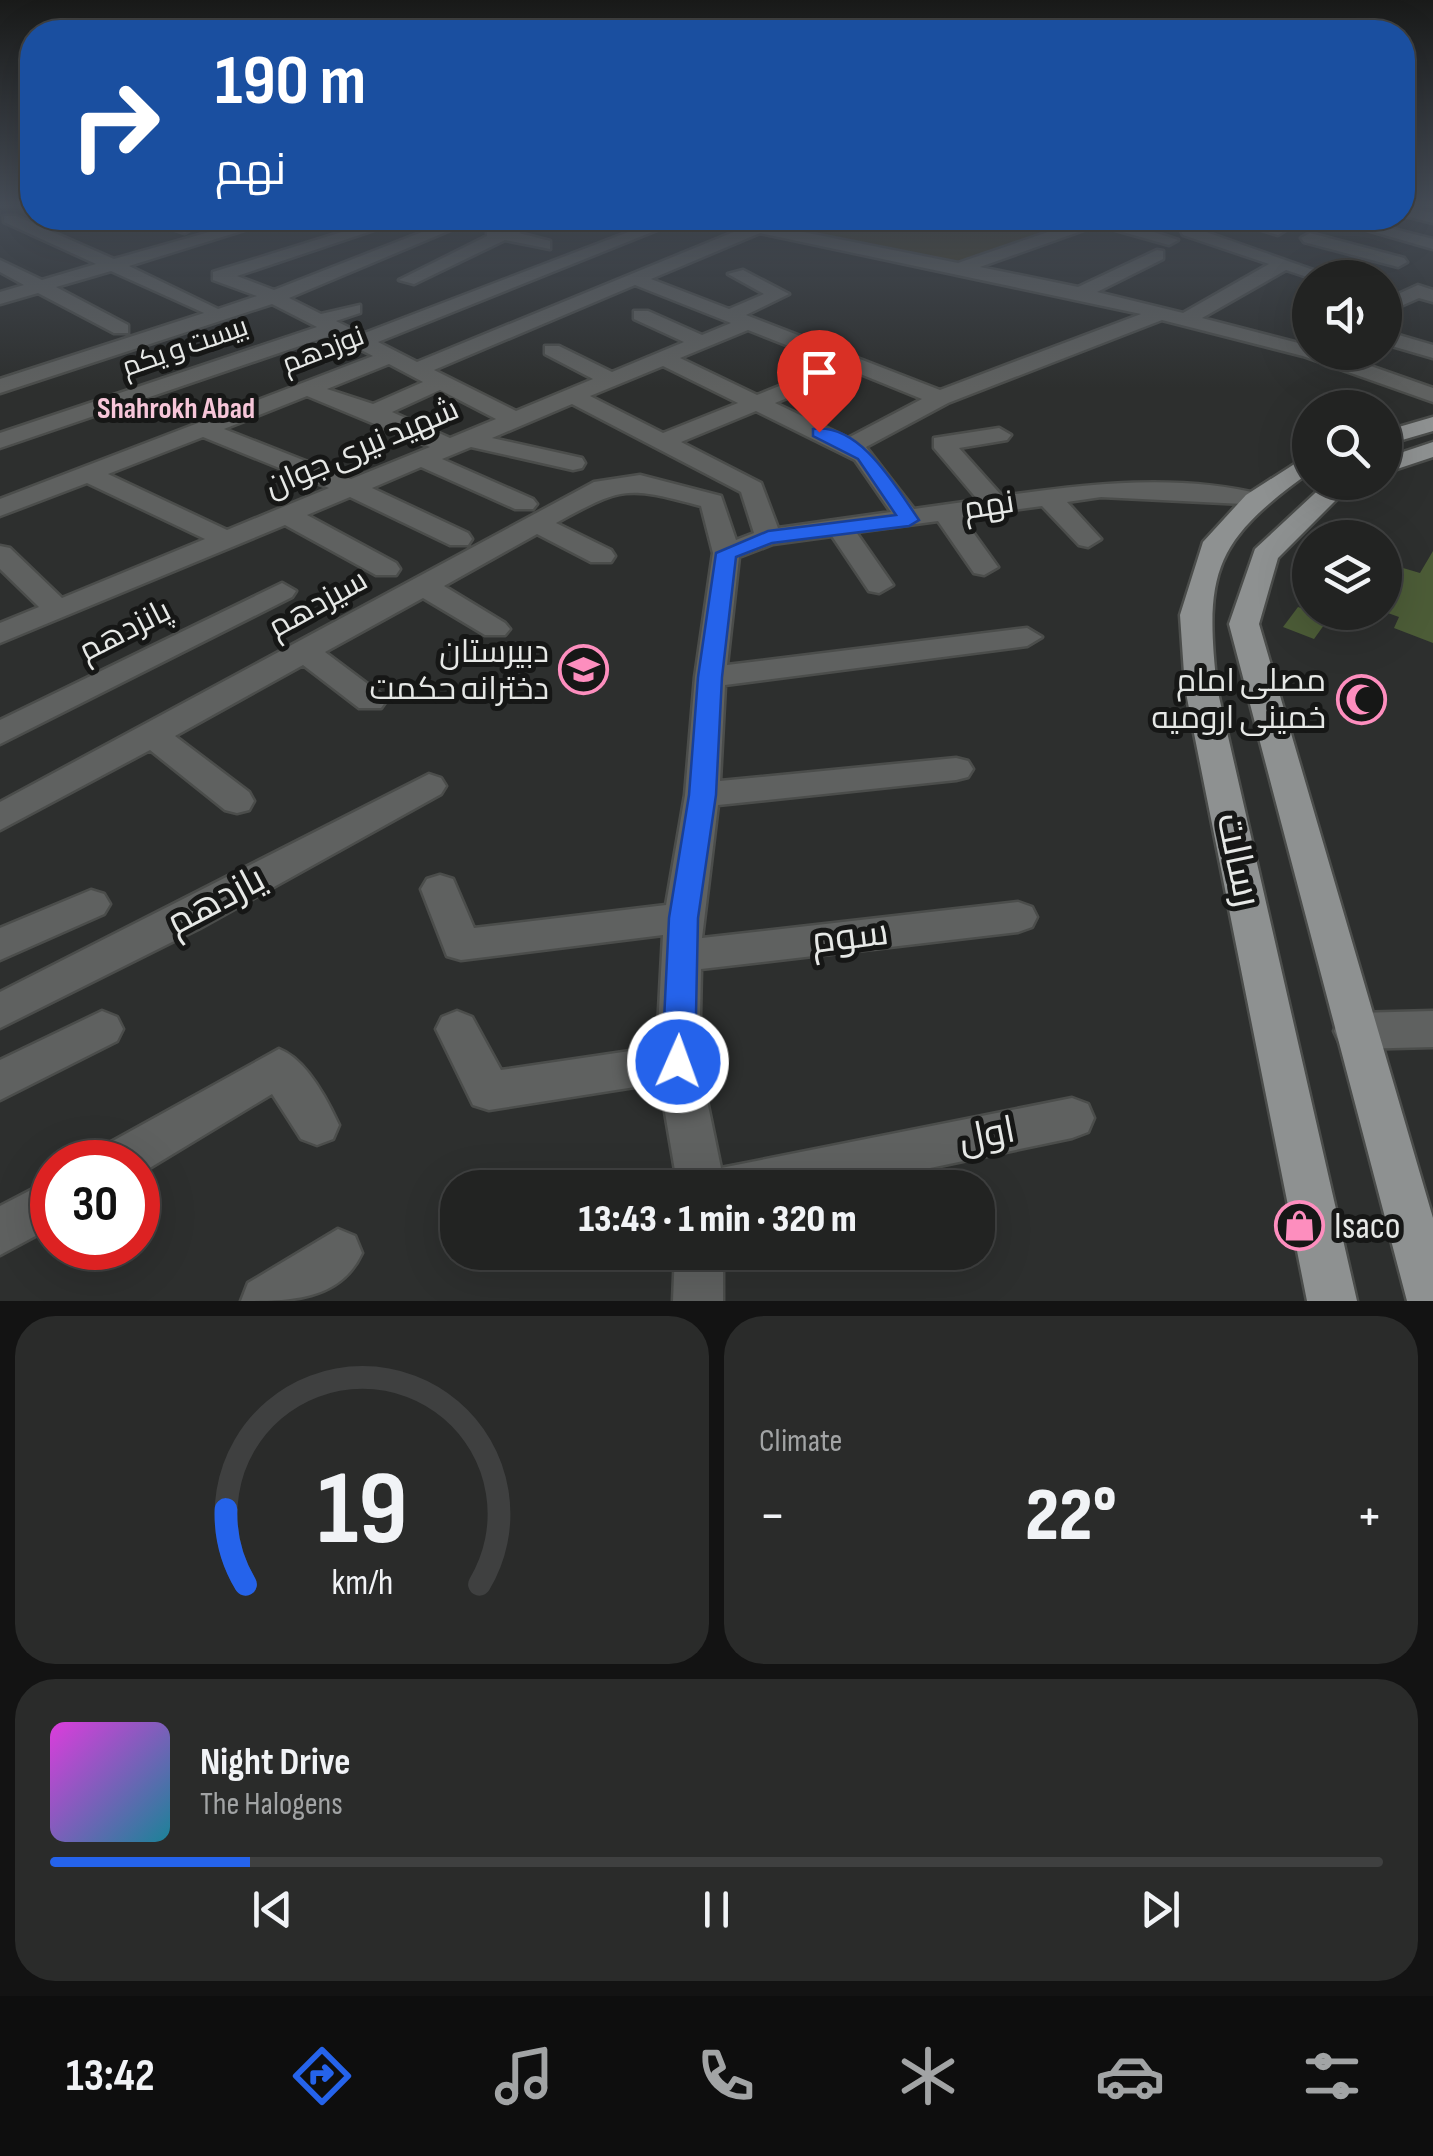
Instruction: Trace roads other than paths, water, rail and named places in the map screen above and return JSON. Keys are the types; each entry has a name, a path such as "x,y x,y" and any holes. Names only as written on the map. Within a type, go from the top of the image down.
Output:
{"main road":[{"path":"1402,433 1433,424"},
{"path":"1402,460 1432,450"},
{"name":"رسالت","path":"1292,475 1255,500 1216,542 1194,615 1201,688 1332,1301"},
{"name":"رسالت","path":"1323,500 1265,555 1244,624 1432,1301"}],"street":[{"path":"3,267 121,329"},
{"path":"0,298 107,267"},
{"path":"117,267 209,309"},
{"path":"248,267 219,276 266,294 516,420"},
{"path":"0,386 336,267"},
{"path":"408,280 435,267"},
{"path":"360,342 554,267"},
{"path":"416,370 669,267"},
{"path":"954,267 1080,293 1292,346"},
{"path":"1080,293 1128,267"},
{"path":"1187,319 1278,267"},
{"name":"شهید نیری جوان","path":"0,634 701,342 780,294 737,274"},
{"path":"1210,279 1240,289"},
{"path":"638,280 940,398"},
{"path":"0,376 266,294"},
{"name":"بیست و یکم","path":"0,442 326,325 353,309"},
{"path":"849,448 940,398 1162,313"},
{"path":"641,315 701,342"},
{"path":"1402,342 1433,352"},
{"path":"552,350 611,380"},
{"name":"نوزدهم","path":"0,508 389,356"},
{"path":"663,358 864,455 909,520"},
{"path":"664,441 852,364"},
{"path":"1365,370 1433,394"},
{"path":"374,412 440,382"},
{"path":"307,388 460,443 573,464"},
{"path":"574,396 752,488 768,537"},
{"path":"203,429 351,488 458,539"},
{"path":"996,504 942,443 999,435"},
{"path":"422,459 531,514 601,556"},
{"path":"678,490 716,470"},
{"path":"88,474 227,540"},
{"name":"سیزدهم","path":"0,818 424,586 531,514 603,487 640,482 678,490"},
{"path":"678,490 712,501 726,553 710,677 702,795 682,937 678,1062 699,1170"},
{"name":"نهم","path":"726,553 768,537 842,530 1048,498 1151,490 1255,500"},
{"path":"1048,498 1088,539"},
{"path":"946,513 984,566"},
{"path":"287,515 386,569"},
{"path":"842,530 879,584"},
{"path":"0,554 58,610"},
{"path":"424,586 494,628"},
{"name":"پانزدهم","path":"0,733 282,590"},
{"path":"710,677 1027,637"},
{"path":"304,651 370,701"},
{"path":"154,736 237,801"},
{"path":"702,795 956,769"},
{"name":"یازدهم","path":"0,1011 186,918 430,786"},
{"name":"سوم","path":"440,889 460,944 682,937 1018,917"},
{"path":"0,945 91,904"},
{"path":"0,1081 102,1028"},
{"path":"457,1029 489,1091 678,1062"},
{"path":"1355,1031 1433,1029"},
{"path":"156,1140 280,1068 317,1125"},
{"name":"اول","path":"815,1170 1072,1118"},
{"path":"0,1232 30,1214"},
{"path":"266,1301 338,1253"},
{"path":"698,1301 699,1270"}],"place":[{"name":"دبیرستان دخترانه حکمت","path":"584,670"},
{"name":"مصلی امام خمینی ارومیه","path":"1361,699"},
{"name":"Isaco","path":"1299,1226"}],"district":[{"name":"Shahrokh Abad","path":"176,409"}]}
